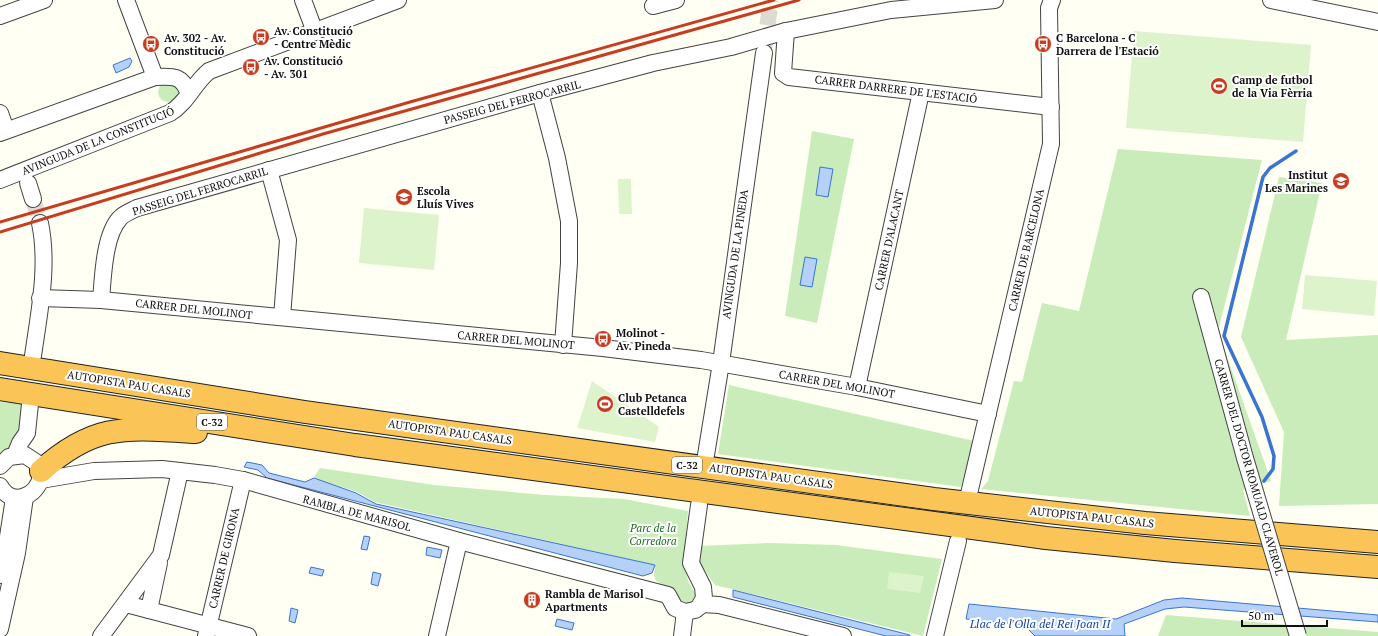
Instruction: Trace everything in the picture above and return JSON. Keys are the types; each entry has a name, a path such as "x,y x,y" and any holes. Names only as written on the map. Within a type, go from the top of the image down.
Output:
{"highway":[{"name":"AUTOPISTA PAU CASALS","path":"0,363 305,412 934,499 1145,523 1378,542"},
{"name":"C-32","path":"0,389 424,454 1046,538 1378,567"},
{"path":"32,466 64,452 92,437 124,429 137,428 227,434 365,450 424,454"}],"street":[{"path":"0,16 44,0"},
{"path":"126,0 155,77"},
{"path":"303,0 315,32"},
{"name":"AVINGUDA DE LA CONSTITUCIÓ","path":"6,178 170,113 179,108 200,79 209,71 398,0"},
{"path":"653,6 676,0"},
{"name":"PASSEIG DEL FERROCARRIL","path":"101,300 109,239 113,227 121,217 136,208 540,93 653,63 731,47 786,31 891,10 995,0"},
{"name":"CARRER DE BARCELONA","path":"968,498 1051,144 1049,8 1052,0"},
{"path":"1271,0 1378,22"},
{"name":"CARRER DARRERE DE L'ESTACIÓ","path":"786,31 783,73 789,77 1051,107"},
{"name":"AVINGUDA DE LA PINEDA","path":"706,455 721,363 747,163 764,52"},
{"name":"AVINGUDA DE LA CONSTITUCIÓ","path":"3,132 155,77 174,77 197,70 209,71"},
{"path":"174,77 185,84 189,94"},
{"name":"CARRER D'ALACANT","path":"857,387 921,92"},
{"path":"540,93 557,158 568,221 569,263 562,345"},
{"path":"0,113 3,132"},
{"path":"33,199 28,183 37,166"},
{"path":"269,170 288,240 282,317"},
{"path":"6,178 28,183"},
{"path":"33,356 44,259 43,237 40,223"},
{"name":"CARRER DEL MOLINOT","path":"40,298 101,300 603,348 721,363 857,387 988,414"},
{"name":"CARRER DEL DOCTOR ROMUALD CLAVEROL","path":"1201,298 1245,458 1298,636"},
{"path":"0,486 8,496 19,497 36,489 32,466 20,443 26,433 30,404"},
{"path":"0,466 4,460 32,466"},
{"name":"RAMBLA DE MARISOL","path":"32,466 94,471 162,469 243,480 459,541 668,596 675,608 685,612"},
{"path":"149,610 180,471"},
{"name":"CARRER DE GIRONA","path":"207,631 243,480"},
{"path":"0,582 19,497"},
{"path":"0,629 15,560 19,497"},
{"path":"682,636 685,612 694,610 702,604 704,598 704,590 691,563 699,505"},
{"path":"437,636 459,541"},
{"path":"935,636 958,541"},
{"path":"101,636 161,555"},
{"path":"126,604 149,610 207,631 248,636"},
{"path":"702,604 719,605 843,636"}],"green space":[{"name":"Camp de futbol de la Via Fèrria","path":"1134,31 1311,45 1303,142 1126,128"},
{"path":"164,82 172,82 178,88 178,96 172,102 164,102 158,96 158,88"},
{"path":"812,131 854,139 817,323 785,316"},
{"path":"1118,149 1262,160 1218,331 1271,481 1243,490 1250,516 981,489 988,481 1014,381 1022,382 1042,303 1079,311"},
{"path":"1279,177 1322,183 1286,340 1378,335 1378,504 1279,506 1284,432 1241,337"},
{"path":"618,179 631,179 632,214 619,214"},
{"path":"364,208 439,215 434,270 359,263"},
{"path":"1305,275 1377,281 1374,316 1302,309"},
{"name":"Club Petanca Castelldefels","path":"592,381 659,427 655,442 577,428"},
{"path":"729,385 974,441 961,487 718,454"},
{"path":"0,402 30,404 23,446 0,466"},
{"name":"Parc de la Corredora","path":"320,468 434,485 545,495 624,499 688,511 685,560 688,579 697,598 692,602 682,604 676,598 673,590 656,581 654,575 655,565 375,502 355,491 324,482 314,477"},
{"name":"Parc de la Corredora","path":"769,543 836,545 942,559 923,636 715,585 705,571 698,566 698,546"},
{"path":"889,572 924,576 920,593 887,589"},
{"path":"1166,615 1378,632 1378,636 1158,636"}],"water":[{"path":"130,58 132,61 129,67 116,73 113,65"},
{"path":"820,167 833,169 828,197 816,195"},
{"path":"805,257 817,259 812,287 800,285"},
{"path":"247,462 262,465 269,473 305,482 314,478 356,493 376,504 655,565 652,573 643,576 267,478 258,470 244,467"},
{"path":"364,536 370,537 367,550 361,549"},
{"path":"427,547 442,550 440,558 426,555"},
{"path":"311,567 324,570 322,576 309,573"},
{"path":"373,572 381,574 378,586 371,584"},
{"path":"733,590 910,636 886,636 733,597"},
{"name":"Llac de l'Olla del Rei Joan II","path":"1182,598 1378,615 1378,622 1184,607 1165,609 1124,624 1125,636 1035,636 1024,625 966,619 969,604 1116,619 1164,600"},
{"path":"291,608 298,610 295,623 289,621"},
{"path":"557,619 574,623 572,630 555,626"}],"waterway":[{"path":"1264,481 1273,469 1274,456 1262,417 1224,336 1263,177 1270,168 1296,151"}],"tunnel":[{"path":"764,49 771,0"},
{"path":"33,199 40,223"}],"railway":[{"path":"0,222 410,102 774,0"},
{"path":"0,232 323,134 799,0"}],"place":[{"name":"Av. Constitució - Centre Mèdic","path":"261,37"},
{"name":"Av. 302 - Av. Constitució","path":"151,44"},
{"name":"C Barcelona - C Darrera de l'Estació","path":"1043,44"},
{"name":"Av. Constitució - Av. 301","path":"251,67"},
{"name":"Camp de futbol de la Via Fèrria","path":"1219,86"},
{"name":"Institut Les Marines","path":"1341,181"},
{"name":"Escola Lluís Vives","path":"404,197"},
{"name":"Molinot - Av. Pineda","path":"603,339"},
{"name":"Club Petanca Castelldefels","path":"605,404"},
{"name":"Rambla de Marisol Apartments","path":"532,600"}]}
